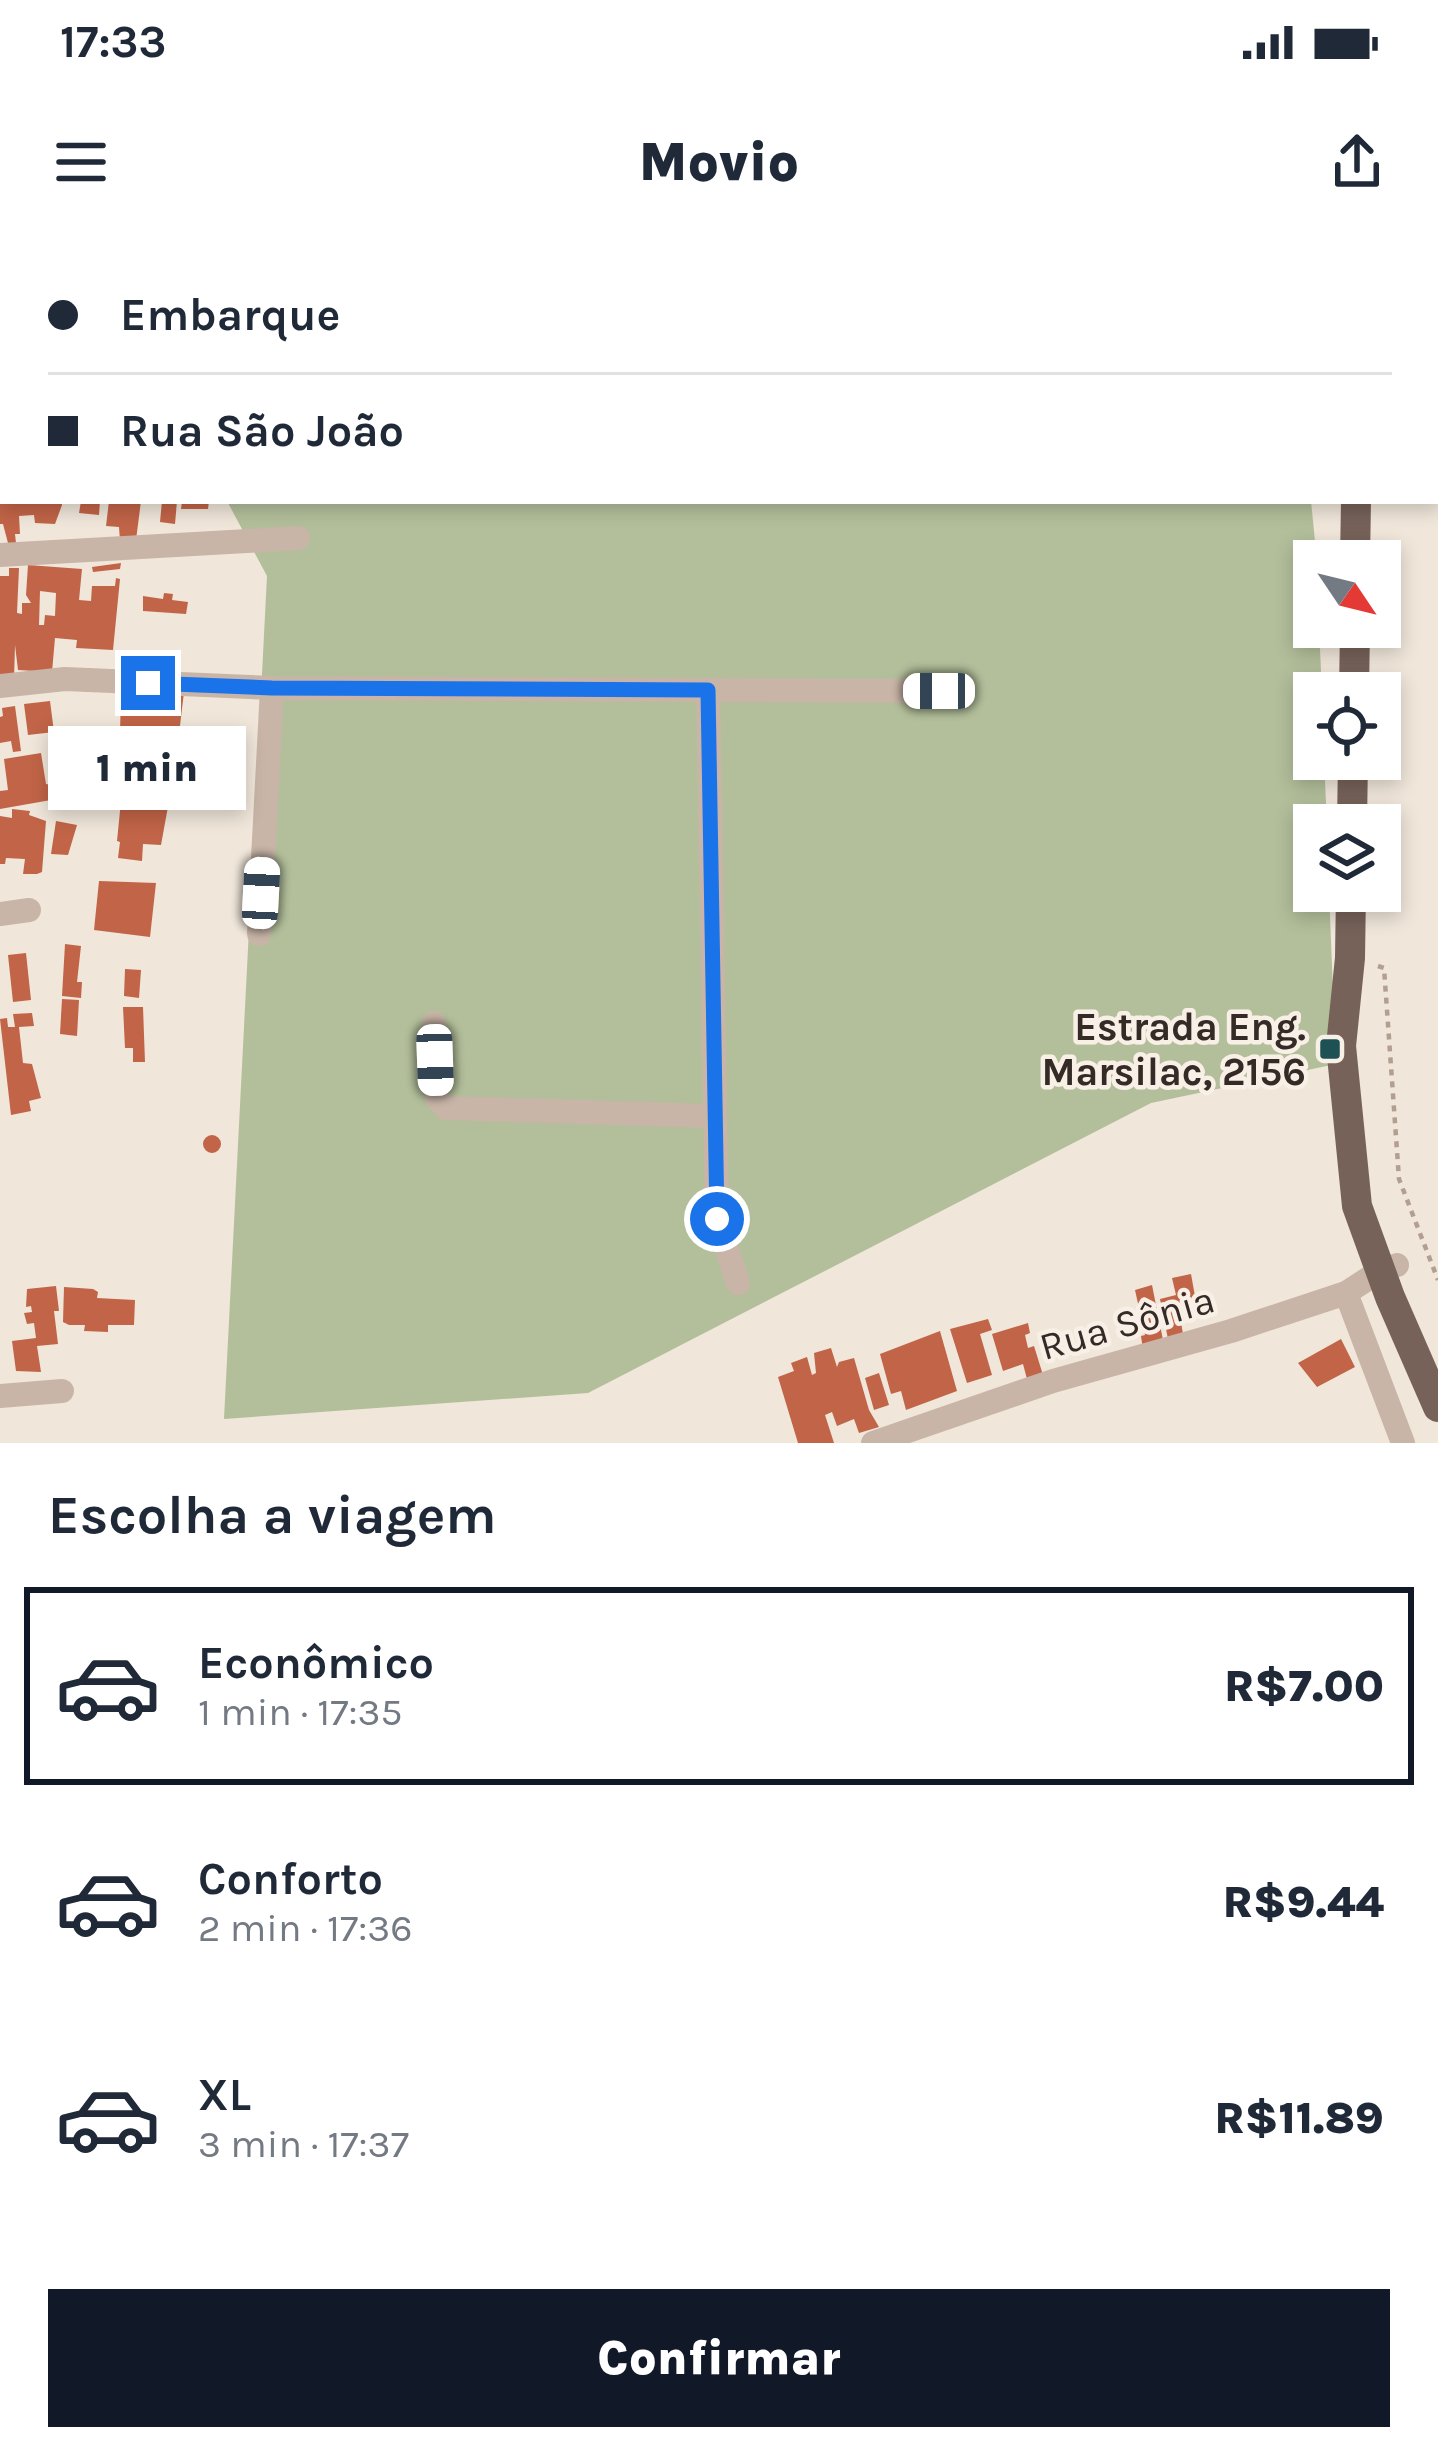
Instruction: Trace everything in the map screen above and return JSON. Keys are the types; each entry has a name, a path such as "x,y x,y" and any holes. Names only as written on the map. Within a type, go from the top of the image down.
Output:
{"main road":[{"path":"1355,540 1356,504"},
{"path":"1351,912 1341,1046 1357,1206 1438,1363"},
{"path":"1389,1268 1438,1407"}],"street":[{"path":"0,555 298,538"},
{"path":"0,686 65,680 272,688 939,691"},
{"path":"259,934 272,688"},
{"path":"708,690 717,1219 738,1283"},
{"path":"0,914 29,910"},
{"path":"434,1022 437,1098 446,1108 715,1116"},
{"name":"Rua Sônia","path":"873,1443 1053,1381 1231,1331 1346,1292 1389,1268"},
{"path":"1346,1292 1403,1443"},
{"path":"0,1396 62,1390"}],"path":[{"path":"1350,958 1384,968 1399,1179 1438,1280"}],"green space":[{"path":"229,504 1311,504 1315,540 1293,540 1293,648 1320,648 1321,672 1293,672 1293,780 1325,780 1326,804 1293,804 1293,912 1330,912 1336,1064 1151,1103 588,1393 224,1419 267,576"}],"building":[{"path":"0,504 62,504 55,524 35,523 34,515 19,516 16,543 8,543 0,524"},
{"path":"80,504 100,504 99,515 79,513"},
{"path":"109,504 141,504 136,540 120,541 119,527 106,526"},
{"path":"162,504 177,504 175,524 160,522"},
{"path":"182,504 209,504 208,509 181,509"},
{"path":"121,563 120,569 93,572 92,567"},
{"path":"28,565 82,569 79,600 91,601 92,586 115,586 116,578 120,579 113,650 76,648 77,640 55,638 52,672 18,670 15,645 14,679 0,680 0,576 9,576 9,568 19,568 17,613 22,614 22,603 31,603 26,595","holes":["40,591 56,593 55,616 45,615 44,625 39,625"]},
{"path":"164,593 173,594 172,600 188,602 186,614 143,611 143,596 163,599"},
{"path":"141,689 184,692 161,845 143,844 142,861 118,858 117,841 121,801 144,804 146,776 130,773 134,733 120,732 121,694 141,696"},
{"path":"50,701 54,732 28,735 24,704"},
{"path":"15,706 21,751 13,752 11,741 0,743 0,717 2,708"},
{"path":"41,753 46,784 78,790 77,805 70,806 68,797 0,809 0,791 8,790 4,759"},
{"path":"12,809 30,811 29,815 46,821 42,872 23,874 25,859 6,858 0,864 0,816 12,818"},
{"path":"56,821 77,825 68,855 51,854"},
{"path":"99,881 156,883 150,937 94,930"},
{"path":"65,944 81,946 77,982 82,982 81,998 62,996"},
{"path":"26,953 31,1000 13,1002 8,955"},
{"path":"125,969 141,970 139,998 124,996"},
{"path":"62,999 79,1000 77,1036 60,1034"},
{"path":"123,1007 143,1007 145,1062 133,1062 133,1048 125,1048"},
{"path":"32,1013 34,1026 19,1027 23,1063 32,1064 41,1098 29,1101 31,1111 11,1115 0,1019 7,1018 8,1027 15,1027 13,1014"},
{"path":"212,1135 221,1144 212,1153 203,1144"},
{"path":"1191,1274 1198,1313 1180,1316 1184,1340 1169,1344 1160,1299 1176,1295 1172,1278"},
{"path":"1152,1285 1164,1345 1143,1350 1141,1336 1145,1335 1135,1290"},
{"path":"56,1286 58,1344 37,1346 41,1372 16,1371 12,1341 36,1338 34,1323 27,1324 24,1313 32,1312 31,1306 26,1307 27,1289"},
{"path":"64,1287 93,1289 97,1298 135,1300 134,1325 108,1325 108,1332 84,1331 85,1325 63,1322"},
{"path":"988,1319 992,1330 980,1334 992,1375 967,1383 950,1329"},
{"path":"1028,1323 1028,1348 1034,1346 1043,1375 1027,1379 1023,1364 1003,1371 992,1334"},
{"path":"940,1331 957,1391 906,1410 901,1391 891,1394 880,1354"},
{"path":"1341,1339 1355,1367 1317,1387 1298,1363"},
{"path":"831,1348 837,1367 854,1358 869,1410 879,1427 859,1433 854,1419 837,1426 832,1412 825,1415 834,1443 798,1443 778,1377 794,1371 791,1363 807,1357 812,1375 816,1373 814,1353"},
{"path":"879,1373 889,1405 874,1410 865,1378"}],"place":[{"name":"Estrada Eng. Marsilac, 2156","path":"1330,1049"}],"route":[{"path":"148,683 708,690 717,1219"}]}
